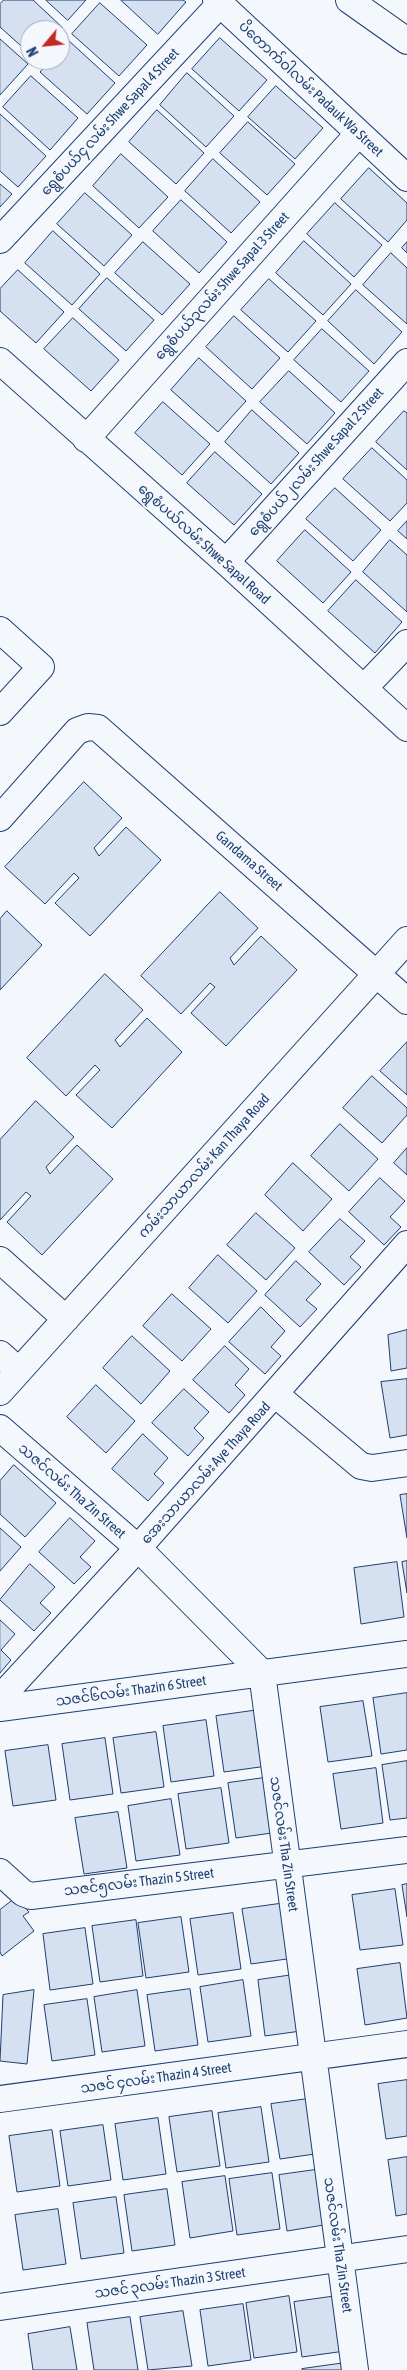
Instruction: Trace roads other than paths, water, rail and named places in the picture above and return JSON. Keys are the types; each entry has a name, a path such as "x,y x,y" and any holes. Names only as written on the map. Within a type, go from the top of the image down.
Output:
{"street":[{"path":"349,0 407,41"},
{"name":"ပိတောက်ဝါလမ်း Padauk Wa Street","path":"218,2 407,178"},
{"name":"ရွေစံပယ်၄ လမ်း Shwe Sapal 4 Street","path":"0,240 218,2"},
{"name":"ရွေစံပယ်၃လမ်း Shwe Sapal 3 Street","path":"86,439 358,134"},
{"name":"ရွေစံပယ်လမ်း Shwe Sapal Road","path":"0,361 226,562 407,728"},
{"name":"ရွေစံပယ်၂လမ်း Shwe Sapal 2 Street","path":"226,562 407,362"},
{"path":"0,630 41,668 0,712"},
{"path":"364,688 407,643"},
{"name":"Gandama Street","path":"0,818 77,731 88,726 98,728 407,1001"},
{"name":"ကမ်းသာယာလမ်း Kan Thaya Road","path":"0,1392 407,940"},
{"name":"အေးသာယာလမ်း Aye Thaya Road","path":"0,1698 276,1394 398,1264 407,1244"},
{"path":"0,1260 66,1318"},
{"path":"0,1354 19,1371"},
{"path":"276,1394 361,1466 372,1468 407,1463"},
{"name":"သဇင်လမ်း Tha Zin Street","path":"0,1428 138,1548 262,1674 354,2370"},
{"name":"သဇင်၆လမ်း Thazin 6 Street","path":"0,1708 407,1654"},
{"name":"သဇင်၅လမ်း Thazin 5 Street","path":"0,1872 24,1893 31,1896 407,1850"},
{"name":"သဇင် ၄လမ်း Thazin 4 Street","path":"0,2099 407,2044"},
{"name":"သဇင် ၃လမ်း Thazin 3 Street","path":"0,2307 407,2249"}]}
